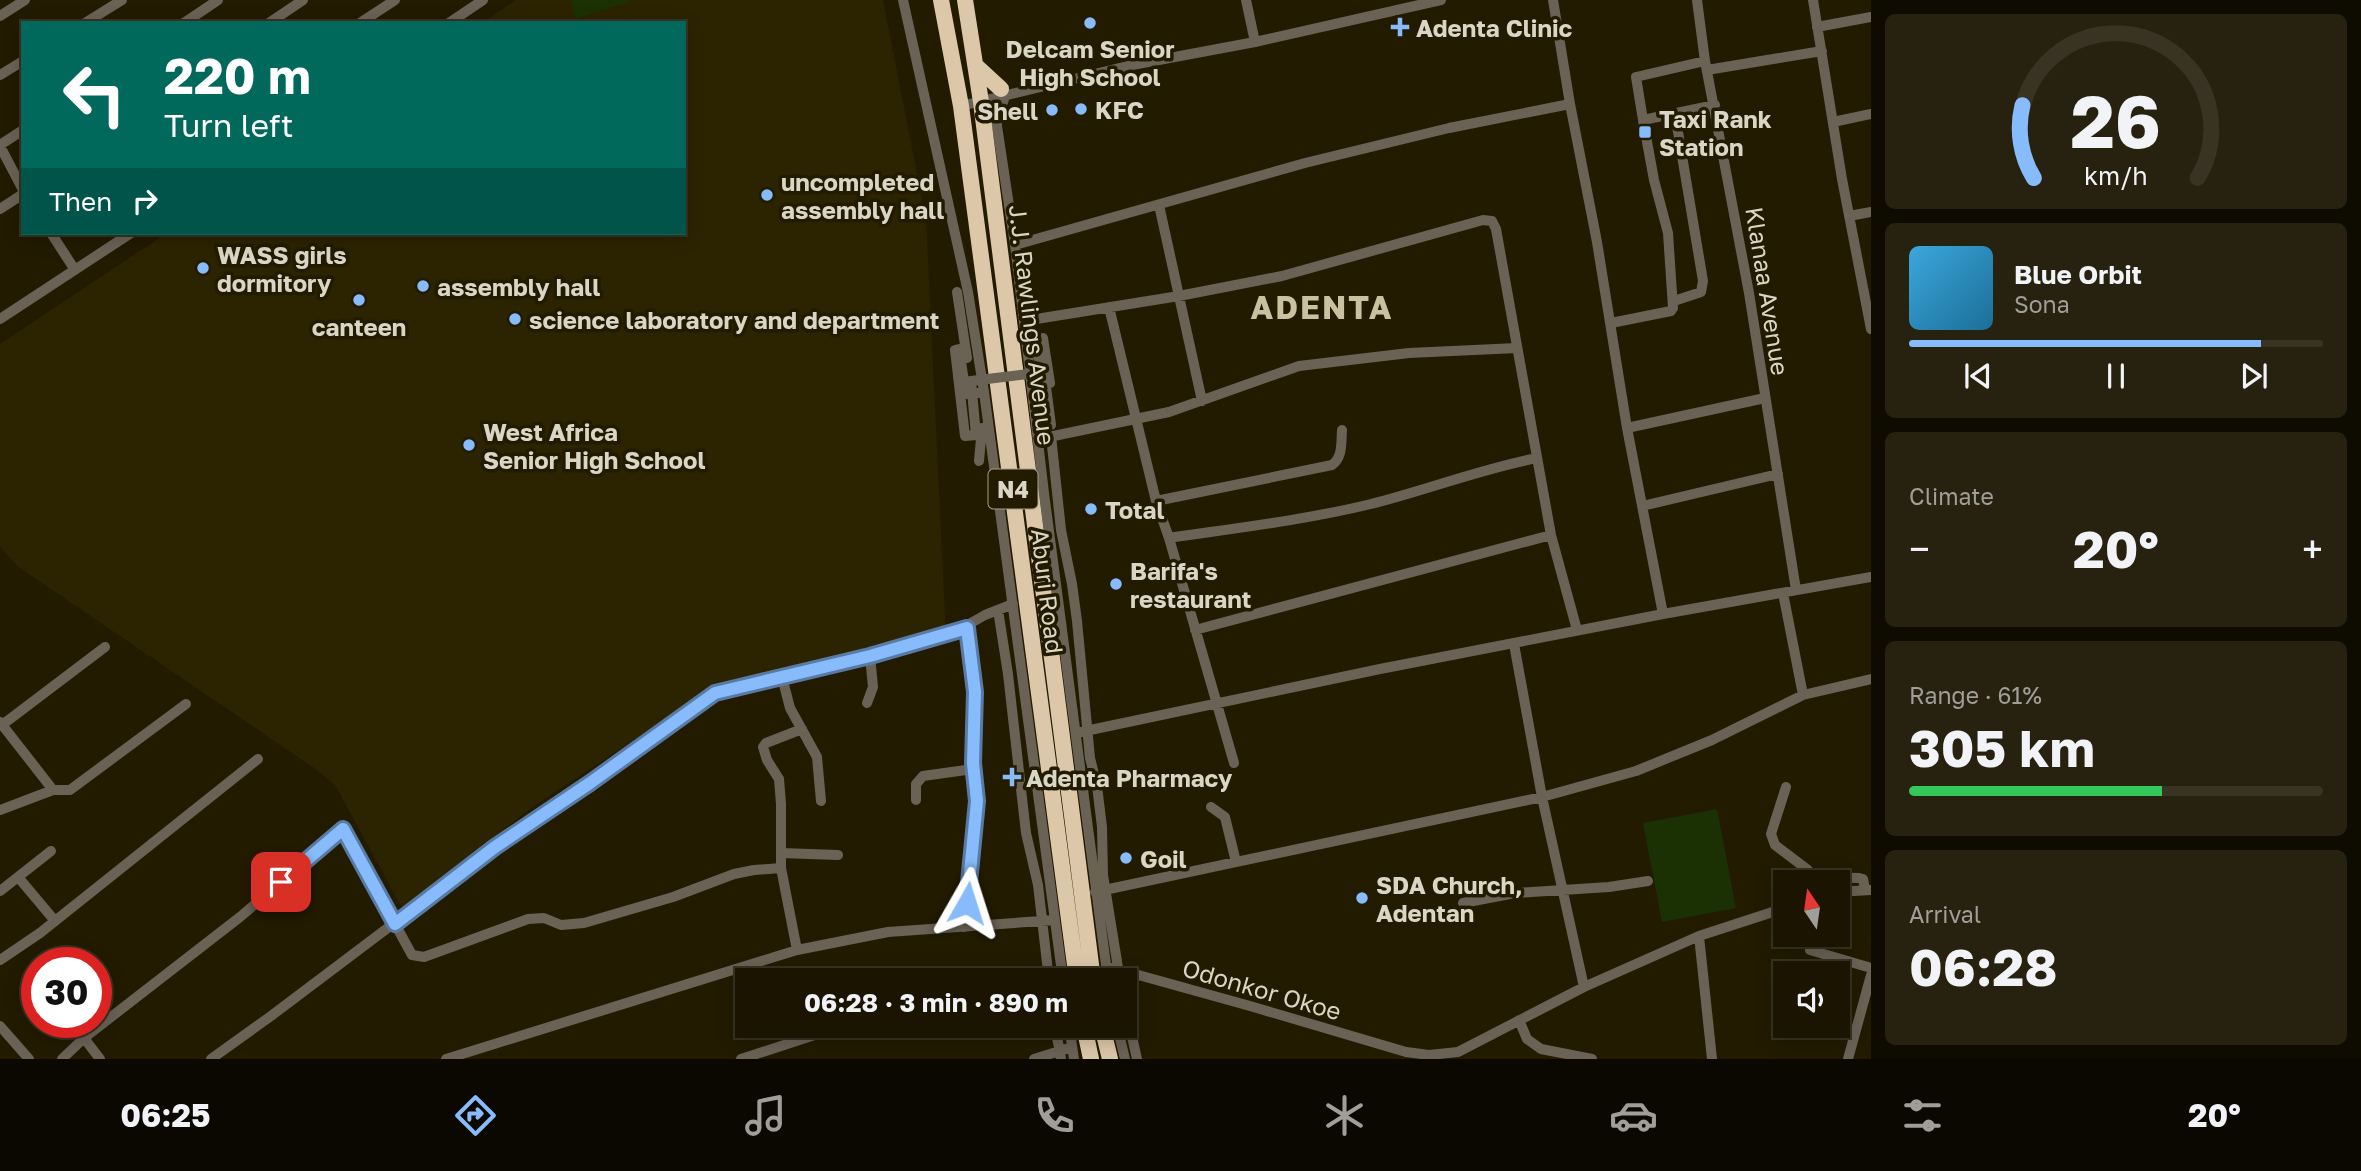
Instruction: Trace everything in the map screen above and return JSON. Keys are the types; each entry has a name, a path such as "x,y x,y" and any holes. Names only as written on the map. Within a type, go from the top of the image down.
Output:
{"highway":[{"name":"Aburi Road","path":"941,0 961,101 1003,412 1018,585 1075,968"},
{"name":"N4","path":"965,0 981,97"},
{"path":"976,66 1003,93"},
{"name":"J.J. Rawlings Avenue","path":"981,97 1012,283 1065,702 1092,968"},
{"path":"1087,1038 1091,1059"},
{"path":"1105,1038 1110,1059"}],"street":[{"path":"0,16 25,0"},
{"path":"88,21 121,0"},
{"path":"187,21 218,0"},
{"path":"272,21 303,0"},
{"path":"363,21 395,0"},
{"path":"452,21 483,0"},
{"path":"903,0 968,292 980,393 982,432 979,461"},
{"path":"1246,0 1255,42"},
{"path":"1388,0 1391,12"},
{"path":"961,101 1255,42 1441,0"},
{"path":"1553,0 1611,323 1626,428 1662,614"},
{"name":"Klanaa Avenue","path":"1697,0 1749,293 1796,590"},
{"path":"1814,0 1849,216 1871,329"},
{"path":"102,12 107,21"},
{"path":"1817,27 1871,17"},
{"path":"1611,323 1671,311 1674,308 1668,233 1654,180 1636,77 1822,51"},
{"path":"0,75 21,62"},
{"path":"1003,93 997,126 1015,245 1012,283 1024,321 1038,440 1036,479"},
{"path":"1015,245 1318,159 1449,128 1570,104"},
{"path":"1643,120 1714,105"},
{"path":"1674,301 1700,292 1703,282 1675,114"},
{"path":"1833,122 1871,114"},
{"path":"21,131 0,145 21,187"},
{"path":"0,209 21,190"},
{"path":"1159,205 1202,401"},
{"path":"1849,216 1871,212"},
{"path":"1024,321 1282,276 1489,220 1496,229 1550,535 1577,630"},
{"path":"52,235 75,270"},
{"path":"0,320 128,235"},
{"path":"957,292 968,370 980,393 1018,585 1013,604 1049,920 1049,968"},
{"path":"1109,307 1156,501 1234,763"},
{"path":"980,393 966,394 959,349 955,351 965,436 976,435 974,408 972,395 971,381 1044,372 1046,382 1047,393 1049,414 1051,425 1046,425 1043,389 1041,377 1041,367 1036,342 1043,338 1050,383 1041,386 1032,388"},
{"path":"1038,440 1169,412 1300,366 1409,353 1517,348"},
{"path":"1626,428 1765,398"},
{"path":"1156,501 1332,465 1341,453 1342,430"},
{"path":"1051,436 1061,530 1074,596 1081,732"},
{"path":"1169,538 1264,525 1361,506 1537,458"},
{"path":"1642,506 1778,474"},
{"path":"1195,630 1550,535"},
{"path":"1081,732 1216,702 1577,630 1871,577"},
{"path":"1783,593 1803,695"},
{"path":"211,1059 495,847 590,783 705,699 724,691 870,656 967,628 985,615 1013,604"},
{"path":"998,610 1026,833 1060,968"},
{"path":"964,927 977,801 973,769 975,692 967,628"},
{"path":"1514,644 1542,797 1584,987"},
{"path":"53,790 1,724 105,647"},
{"path":"867,703 873,687 870,656"},
{"path":"782,677 790,708 817,757 821,801"},
{"path":"1100,891 1542,797 1609,780 1712,740 1803,695 1871,679"},
{"path":"1065,702 1081,732 1099,800 1100,891 1106,966"},
{"path":"0,810 53,790 70,790 186,704"},
{"path":"797,950 781,868 779,779 767,760 763,747 766,743 802,729"},
{"path":"0,960 55,921 258,759"},
{"path":"916,800 916,784 923,776 973,769"},
{"path":"1786,788 1771,834 1772,840 1808,870"},
{"path":"1211,807 1225,817 1236,862"},
{"path":"112,1017 240,917 343,829 412,954 424,957 528,919 544,918 561,925 584,923 673,897 734,874 781,868"},
{"path":"0,891 51,851"},
{"path":"781,853 838,855"},
{"path":"18,877 55,921"},
{"path":"1850,877 1863,879 1868,890 1850,891"},
{"path":"1464,903 1515,893 1648,881"},
{"path":"1100,891 1117,968"},
{"name":"Odonkor Okoe","path":"1137,979 1250,1006 1406,1052 1429,1055 1458,1052 1584,987 1699,936 1773,912"},
{"path":"446,1059 797,950 888,932 1049,920"},
{"path":"1699,936 1712,1059"},
{"path":"1810,950 1871,968"},
{"path":"1848,1059 1871,975"},
{"path":"1519,1020 1527,1039 1541,1049 1592,1059"},
{"path":"0,1026 29,1059"},
{"path":"62,1059 85,1038 100,1059"},
{"path":"741,1059 805,1038"},
{"path":"1120,1038 1125,1059"},
{"path":"1132,1038 1137,1059"},
{"path":"1034,1059 1073,1053"}],"shaded area":[{"name":"West Africa Senior High School","path":"516,0 883,0 926,219 946,637 708,691 534,806 402,908 335,785 317,770 17,566 0,546 0,344 164,235 686,235 686,21 485,21"}],"green space":[{"path":"571,0 631,0 632,1 575,19"},
{"path":"1717,809 1736,908 1662,922 1643,823"}],"place":[{"name":"Delcam Senior High School","path":"1090,23"},
{"name":"Adenta Clinic","path":"1400,27"},
{"name":"KFC","path":"1081,109"},
{"name":"Shell","path":"1052,110"},
{"name":"Taxi Rank Station","path":"1645,132"},
{"name":"uncompleted assembly hall","path":"767,195"},
{"name":"WASS girls dormitory","path":"203,268"},
{"name":"assembly hall","path":"423,286"},
{"name":"canteen","path":"359,300"},
{"name":"science laboratory and department","path":"515,319"},
{"name":"West Africa Senior High School","path":"469,445"},
{"name":"Total","path":"1091,509"},
{"name":"Barifa's restaurant","path":"1116,584"},
{"name":"Adenta Pharmacy","path":"1012,777"},
{"name":"Goil","path":"1126,858"},
{"name":"SDA Church, Adentan","path":"1362,898"}],"district":[{"name":"ADENTA","path":"1322,307"}],"route":[{"path":"281,882 343,829 395,924 495,847 715,693 870,656 967,628 975,692 973,763 977,801 967,903"}]}
